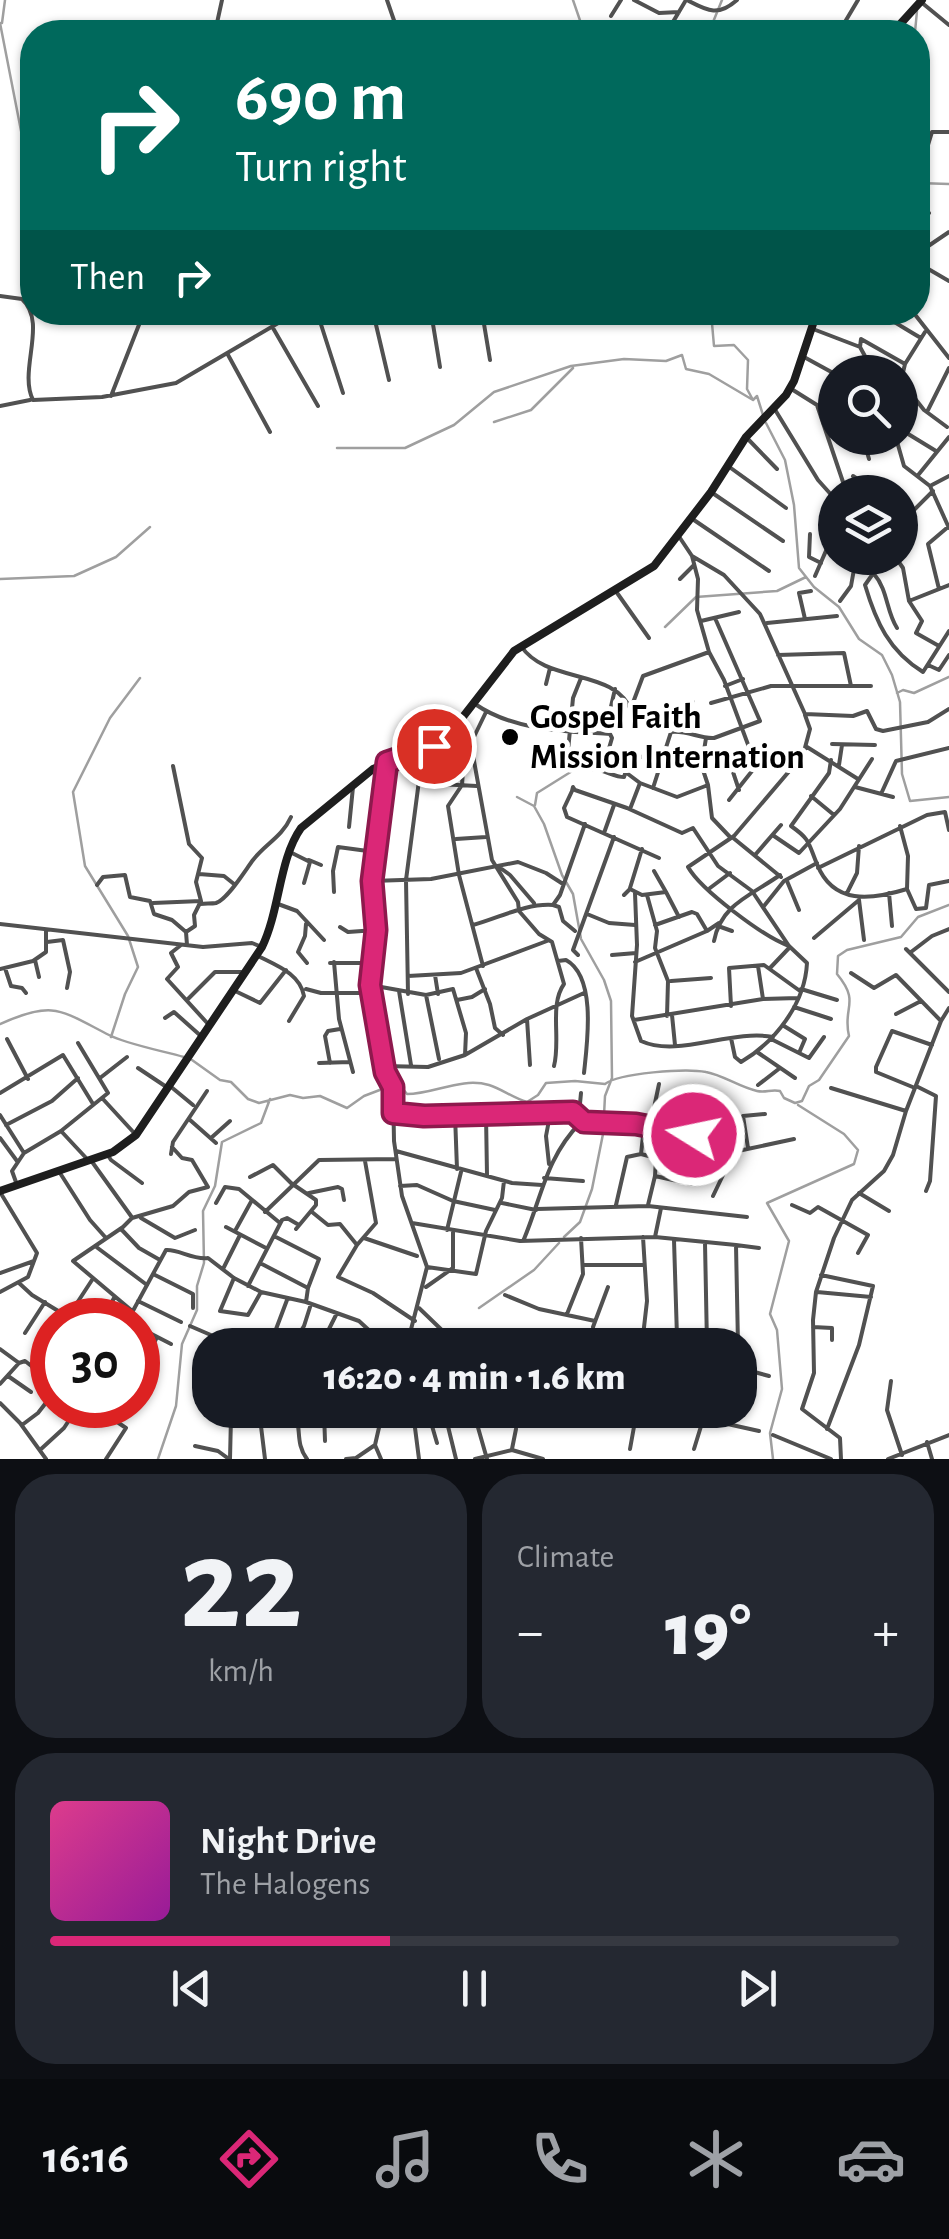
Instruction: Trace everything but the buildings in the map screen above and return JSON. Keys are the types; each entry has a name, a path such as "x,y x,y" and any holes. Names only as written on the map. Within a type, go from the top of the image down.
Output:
{"main road":[{"path":"904,20 922,1"},
{"path":"0,1191 107,1154 136,1135 259,951 301,828 354,782 387,762 450,736 504,662 521,646 654,566 746,438 790,388 813,325"}],"street":[{"path":"611,16 620,0"},
{"path":"634,0 659,13 679,12"},
{"path":"674,20 686,0 717,12 737,0"},
{"path":"922,1 948,23"},
{"path":"32,400 28,357 33,325"},
{"path":"111,396 139,325"},
{"path":"321,325 343,393"},
{"path":"376,325 389,380"},
{"path":"433,325 440,367"},
{"path":"484,325 490,360"},
{"path":"896,325 921,338"},
{"path":"921,325 947,355"},
{"path":"0,406 32,400 111,396 176,383 272,326 318,406"},
{"path":"812,329 860,347 865,355"},
{"path":"911,355 925,332"},
{"path":"860,347 862,339 890,355"},
{"path":"227,352 270,432"},
{"path":"803,356 818,364"},
{"path":"927,412 949,368"},
{"path":"790,388 817,405 841,475"},
{"path":"918,401 947,427"},
{"path":"774,408 818,480"},
{"path":"746,438 777,468"},
{"path":"918,474 949,438"},
{"path":"918,440 936,451"},
{"path":"868,455 869,459"},
{"path":"901,455 904,466 932,488 949,528 928,544 938,589"},
{"path":"728,466 786,508"},
{"path":"918,503 949,476"},
{"path":"710,492 784,541"},
{"path":"691,518 769,571"},
{"path":"678,534 692,556 709,652 756,768 729,800"},
{"path":"810,534 809,558 818,562"},
{"path":"692,556 724,575 754,606 810,729 807,747 731,838 688,868 729,909 790,947"},
{"path":"680,579 694,565"},
{"path":"815,576 818,570"},
{"path":"840,601 851,586 853,575"},
{"path":"872,575 865,585 874,619 884,636 920,671 928,666 949,630"},
{"path":"874,575 898,628"},
{"path":"904,575 909,601 922,621 916,634 940,647"},
{"path":"909,601 949,585"},
{"path":"615,590 648,638"},
{"path":"805,619 799,593 811,590"},
{"path":"701,621 740,612"},
{"path":"764,623 837,616"},
{"path":"521,646 528,656 550,668 614,689 627,698 632,712 658,720 671,732 689,731 706,738 760,721 715,618"},
{"path":"631,708 644,676 709,652"},
{"path":"778,655 844,653 851,687"},
{"path":"928,666 938,670 949,654"},
{"path":"546,684 550,668"},
{"path":"568,751 573,698 581,678"},
{"path":"725,686 744,680"},
{"path":"711,702 790,684 871,686"},
{"path":"604,734 614,689"},
{"path":"658,720 664,709 693,702"},
{"path":"475,704 486,712 570,734 610,734 603,770"},
{"path":"805,714 853,716 866,711 876,729 883,731 928,722 949,709"},
{"path":"486,712 463,770 462,785 448,802 479,967 495,1028 503,1035"},
{"path":"653,788 671,732"},
{"path":"450,736 471,748"},
{"path":"684,766 700,764 705,757 706,738"},
{"path":"832,744 875,745"},
{"path":"839,765 842,745"},
{"path":"807,747 859,780"},
{"path":"471,748 486,837 495,865 519,911 550,940 558,961 564,984 557,993 559,1045 554,1066"},
{"path":"881,794 896,761 949,748"},
{"path":"408,994 406,880 423,750"},
{"path":"662,762 630,754 620,767 625,774 676,797 708,785"},
{"path":"739,790 730,762 751,755"},
{"path":"774,836 797,853 834,816 872,759"},
{"path":"831,760 830,772 790,823 810,839 817,866 830,886 859,899 906,889"},
{"path":"387,762 372,881 376,930 370,993 384,1066 392,1085 400,1186 425,1258 423,1290 413,1328"},
{"path":"700,764 708,785 712,818 784,879 799,910"},
{"path":"173,766 189,844 202,858 196,882 200,902 194,915 195,926 186,932 184,945 171,954 178,967 167,978 209,1024"},
{"path":"591,769 618,777 625,774"},
{"path":"349,827 354,782"},
{"path":"630,809 640,782"},
{"path":"418,783 477,786"},
{"path":"854,786 893,797"},
{"path":"660,858 565,814 573,791 630,809 682,833 693,828 718,866 752,891 790,947 808,966 794,1008 783,1026 757,1052 739,1062 730,1038"},
{"path":"811,796 834,816"},
{"path":"604,833 614,805"},
{"path":"714,942 718,925 729,909 752,891 817,866 900,826 942,812 947,816 949,830"},
{"path":"97,885 103,877 125,875 130,897 146,898 153,903 219,901 264,847 276,839 290,818"},
{"path":"553,905 585,824"},
{"path":"754,856 781,825"},
{"path":"900,826 908,856 906,889 916,908 927,906 929,885 949,882"},
{"path":"454,840 486,837"},
{"path":"578,955 573,950 614,838"},
{"path":"846,895 857,873 859,846"},
{"path":"334,892 332,871 338,847 375,852"},
{"path":"642,849 632,891 636,925 633,1020 643,1043 675,1046 750,1034 772,1038 810,1057 824,1038"},
{"path":"290,852 321,865"},
{"path":"304,883 308,860"},
{"path":"372,881 459,875 518,862 563,884"},
{"path":"495,865 510,875 534,904"},
{"path":"654,871 680,917"},
{"path":"709,889 730,873"},
{"path":"199,874 224,876 234,884"},
{"path":"764,906 784,879"},
{"path":"624,895 632,891 646,895 666,892"},
{"path":"889,894 892,926"},
{"path":"646,895 668,982 675,1046"},
{"path":"814,938 859,899"},
{"path":"859,899 864,940"},
{"path":"153,903 154,914 186,932"},
{"path":"278,904 298,911 324,940"},
{"path":"473,924 534,904 553,905 559,907 563,921 574,930"},
{"path":"655,925 695,912 707,931"},
{"path":"586,914 609,924 636,925"},
{"path":"306,923 298,953 307,963"},
{"path":"0,924 184,945 252,943 303,988 321,993 370,993"},
{"path":"718,925 732,931"},
{"path":"635,962 718,925"},
{"path":"340,927 352,932 376,930"},
{"path":"949,929 908,951 949,992"},
{"path":"26,993 12,986 2,969 35,960 46,952 46,930"},
{"path":"538,944 540,934"},
{"path":"47,942 62,940 70,972 67,988"},
{"path":"408,976 456,974 550,940"},
{"path":"770,968 790,947"},
{"path":"612,954 636,953"},
{"path":"35,960 39,977"},
{"path":"558,961 574,965 584,993 589,1016 584,1074"},
{"path":"354,1072 342,1029 332,962 371,963"},
{"path":"758,966 763,999"},
{"path":"731,1006 728,969 770,968 800,993"},
{"path":"188,999 215,972 234,970 244,974"},
{"path":"233,990 260,1003 286,970"},
{"path":"850,973 876,988 896,975 941,1021"},
{"path":"435,975 438,994"},
{"path":"668,982 711,978"},
{"path":"370,985 408,994 453,990 466,1033 465,1055"},
{"path":"288,1021 304,996 303,988"},
{"path":"457,1000 485,989"},
{"path":"400,991 412,1066"},
{"path":"384,1066 428,1067 465,1055 527,1018 584,993"},
{"path":"633,1020 800,993 837,1000"},
{"path":"426,995 440,1061"},
{"path":"896,1014 921,1001"},
{"path":"794,1008 831,1019"},
{"path":"841,1459 842,1442 802,1409 814,1373 816,1292 850,1204 887,1167 949,1008"},
{"path":"165,1018 174,1012 202,1036"},
{"path":"527,1018 530,1065"},
{"path":"783,1026 805,1039 799,1053"},
{"path":"330,1063 326,1034 342,1029"},
{"path":"926,1191 937,1100 934,1094 876,1072 876,1066 892,1031 932,1045"},
{"path":"6,1039 28,1079"},
{"path":"17,1185 12,1172 24,1153 61,1132 108,1093 78,1043"},
{"path":"757,1052 795,1078"},
{"path":"0,1093 63,1055 93,1104"},
{"path":"100,1078 127,1057"},
{"path":"319,1063 350,1062"},
{"path":"138,1068 195,1106"},
{"path":"758,1085 780,1068"},
{"path":"6,1126 52,1101 78,1078"},
{"path":"641,1154 659,1084"},
{"path":"830,1088 906,1111"},
{"path":"171,1154 207,1091"},
{"path":"580,1093 579,1114 584,1122"},
{"path":"102,1098 136,1135"},
{"path":"393,1113 579,1114"},
{"path":"0,1114 24,1153"},
{"path":"486,1114 486,1176"},
{"path":"549,1167 546,1136 550,1114"},
{"path":"748,1148 743,1116 765,1114"},
{"path":"423,1290 450,1272 454,1264 450,1231 459,1170 454,1116"},
{"path":"189,1119 216,1144"},
{"path":"210,1138 230,1121"},
{"path":"524,1240 549,1167 567,1138 584,1122 694,1135 736,1150 794,1139"},
{"path":"61,1132 89,1160 132,1218"},
{"path":"683,1160 694,1135"},
{"path":"0,1138 18,1161"},
{"path":"655,1176 693,1184 713,1140"},
{"path":"114,1298 72,1261 132,1218 173,1206 195,1189 208,1187 192,1160 182,1158 172,1147"},
{"path":"396,1150 504,1181 542,1185"},
{"path":"712,1196 736,1150"},
{"path":"107,1154 142,1183"},
{"path":"616,1206 626,1157 641,1154 656,1158 648,1206"},
{"path":"265,1212 319,1160 396,1159"},
{"path":"365,1161 376,1220 338,1277 373,1293 415,1321"},
{"path":"248,1286 280,1223 287,1218 298,1227 317,1202 274,1164 250,1176"},
{"path":"58,1170 106,1238"},
{"path":"544,1178 583,1181"},
{"path":"426,1267 476,1274 504,1181"},
{"path":"400,1186 417,1184 453,1201 497,1210"},
{"path":"216,1203 228,1186 239,1189 280,1223"},
{"path":"308,1193 338,1187 344,1200"},
{"path":"0,1191 37,1253 30,1274 0,1292"},
{"path":"860,1193 890,1211"},
{"path":"222,1270 252,1200"},
{"path":"500,1203 537,1209 648,1206 747,1217"},
{"path":"792,1205 810,1213 818,1207 868,1235 858,1253"},
{"path":"655,1238 662,1208"},
{"path":"311,1211 328,1225 340,1224 357,1244"},
{"path":"141,1218 175,1238 195,1230"},
{"path":"412,1223 524,1240 655,1238 760,1248"},
{"path":"226,1227 268,1248"},
{"path":"121,1229 139,1248 160,1260"},
{"path":"274,1236 319,1259 308,1288 303,1328"},
{"path":"364,1238 425,1258"},
{"path":"566,1314 584,1266 581,1238"},
{"path":"643,1238 646,1328"},
{"path":"674,1240 677,1328"},
{"path":"705,1243 708,1328"},
{"path":"95,1245 147,1286"},
{"path":"736,1245 738,1328"},
{"path":"417,1256 421,1247"},
{"path":"140,1298 170,1249 193,1260 208,1258 261,1292 359,1320 368,1328"},
{"path":"0,1273 34,1261"},
{"path":"260,1263 308,1288"},
{"path":"584,1266 644,1265"},
{"path":"153,1274 192,1294 193,1308"},
{"path":"821,1275 872,1284 859,1346 827,1429"},
{"path":"234,1278 220,1311 248,1315 261,1292"},
{"path":"80,1298 92,1280"},
{"path":"19,1283 40,1298"},
{"path":"594,1328 608,1288"},
{"path":"816,1292 872,1297"},
{"path":"506,1294 539,1309 595,1321"},
{"path":"276,1328 287,1300"},
{"path":"419,1308 440,1328"},
{"path":"160,1312 181,1322"},
{"path":"329,1328 337,1313"},
{"path":"26,1332 30,1326"},
{"path":"190,1326 195,1328"},
{"path":"813,1327 832,1328 832,1340"},
{"path":"160,1338 171,1344"},
{"path":"0,1349 19,1363"},
{"path":"0,1384 19,1363 25,1361 30,1365"},
{"path":"757,1373 769,1376"},
{"path":"8,1376 30,1391"},
{"path":"891,1382 887,1410 902,1455"},
{"path":"0,1404 22,1425 46,1459"},
{"path":"22,1425 30,1419"},
{"path":"40,1450 64,1428"},
{"path":"106,1459 125,1428"},
{"path":"229,1459 230,1428"},
{"path":"262,1428 265,1459"},
{"path":"298,1428 299,1449 307,1459"},
{"path":"324,1428 325,1441"},
{"path":"379,1428 375,1445 380,1459"},
{"path":"415,1428 419,1459"},
{"path":"433,1428 437,1444"},
{"path":"449,1428 456,1459"},
{"path":"477,1428 486,1458"},
{"path":"630,1449 634,1428"},
{"path":"694,1449 700,1428"},
{"path":"746,1428 759,1431"},
{"path":"516,1429 514,1451 518,1459"},
{"path":"772,1435 831,1459"},
{"path":"888,1459 949,1435"},
{"path":"927,1442 932,1459"},
{"path":"346,1459 357,1458 375,1445"},
{"path":"195,1446 218,1451 229,1459"},
{"path":"475,1459 514,1451 543,1459"}],"waterway":[{"path":"2,23 5,0"},
{"path":"573,0 580,20"},
{"path":"714,20 722,0"},
{"path":"916,20 917,11"},
{"path":"0,23 20,126"},
{"path":"930,183 949,184"},
{"path":"712,325 714,346 734,345 748,360 747,389 753,400 757,396 763,415"},
{"path":"337,448 405,448 454,425 494,392 571,366 624,359 666,361 682,355 686,369 709,374 753,400"},
{"path":"494,422 531,410 573,368"},
{"path":"766,423 785,460 794,505 799,568 814,587 839,607 859,639 882,655 892,675 900,702 902,774 910,801 949,797"},
{"path":"0,579 74,576 116,557 150,527"},
{"path":"665,627 696,597 777,591 806,577"},
{"path":"897,693 914,693 949,677"},
{"path":"111,1037 138,967 128,936 85,866 73,792 110,718 140,678"},
{"path":"535,805 537,793 577,768 590,754"},
{"path":"517,797 534,806 544,824 573,894 581,939 611,1001 612,1078 605,1096 603,1134 592,1189 580,1222 564,1237"},
{"path":"192,1060 259,1103 290,1095 320,1096 347,1108 364,1096 398,1083 407,1094 479,1083 527,1102 546,1083 605,1084 638,1074 684,1071 712,1074 757,1091 780,1091 795,1103 802,1101 809,1086 819,1080 849,1036 849,999 837,974 838,956 847,950 901,937 918,917 949,905"},
{"path":"0,1024 33,1012 56,1011 116,1038 184,1057"},
{"path":"158,1459 176,1406 182,1344 197,1310 197,1286 204,1263 203,1211 215,1186 222,1142 261,1123 270,1099"},
{"path":"773,1459 770,1433 782,1389 777,1330 770,1314 789,1241 767,1203 854,1164 858,1150 844,1134 798,1105"},
{"path":"479,1308 534,1270 559,1243"}],"place":[{"name":"Gospel Faith Mission Internation","path":"510,737"}],"route":[{"path":"434,746 387,762 374,860 376,930 370,993 385,1072 393,1087 393,1113 424,1116 573,1112 584,1122 636,1124 694,1135"}]}
